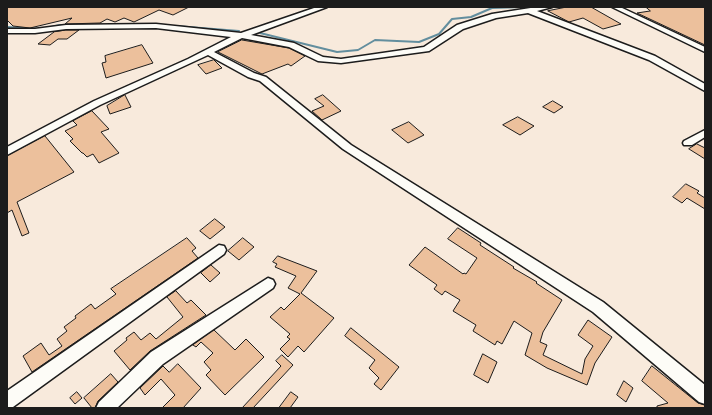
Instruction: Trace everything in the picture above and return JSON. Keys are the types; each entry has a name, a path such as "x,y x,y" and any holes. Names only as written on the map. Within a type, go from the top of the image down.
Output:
{"street":[{"path":"7,150 96,103 243,36 324,7"},
{"path":"7,31 35,31 66,27 156,26 243,36 290,45 321,58 341,61 426,49 460,27 495,16 548,7"},
{"path":"615,7 705,50"},
{"path":"530,11 652,58 705,88"},
{"path":"209,52 251,75 264,79 347,147 598,307 705,396"},
{"path":"688,143 705,133"},
{"path":"7,401 219,250"},
{"path":"105,408 157,358 268,284"}],"building":[{"path":"7,7 189,7 173,15 159,10 134,22 124,18 115,22 107,19 100,23 65,24 72,18 30,28 13,26 7,20"},
{"path":"567,7 591,7 621,24 603,29 583,18 569,22 548,11"},
{"path":"646,7 705,7 705,45 637,13 650,11"},
{"path":"79,30 67,39 58,39 50,45 38,44 54,32"},
{"path":"242,40 289,48 305,56 291,66 288,64 262,74 218,52"},
{"path":"142,45 153,63 106,78 102,63 106,62 105,56"},
{"path":"214,60 222,68 206,74 198,65"},
{"path":"125,95 131,107 110,114 107,106"},
{"path":"323,95 341,111 322,120 312,111 324,106 315,99"},
{"path":"553,101 563,107 554,113 543,107"},
{"path":"92,111 109,129 101,132 119,153 99,163 93,154 87,157 82,153 70,141 73,139 65,131 77,125 73,121"},
{"path":"518,117 534,126 520,135 503,125"},
{"path":"409,122 424,135 408,143 392,130"},
{"path":"45,136 74,172 17,202 29,233 22,236 12,210 7,213 7,156"},
{"path":"697,144 705,148 705,159 689,149"},
{"path":"686,184 699,191 697,193 705,198 705,209 687,198 682,203 673,197"},
{"path":"215,219 225,227 210,239 200,231"},
{"path":"458,228 481,243 480,245 514,267 513,268 537,282 536,283 562,300 543,332 540,342 547,345 543,355 582,374 585,359 593,346 578,335 588,320 612,337 595,363 587,385 547,368 525,355 532,333 514,321 502,344 497,341 495,345 473,331 476,325 453,311 460,300 445,291 442,295 434,289 437,285 409,265 425,247 463,274 466,274 477,258 448,239"},
{"path":"187,238 196,248 192,251 198,258 32,372 23,356 41,343 49,355 62,346 57,339 67,331 64,327 76,318 75,316 91,304 95,309 116,294 111,289"},
{"path":"243,238 254,247 239,260 228,251"},
{"path":"278,256 317,271 301,293 334,318 304,352 298,346 288,357 280,349 290,339 287,337 290,334 270,317 281,307 284,310 300,294 288,288 296,276 275,267 277,264 273,262"},
{"path":"211,265 220,273 210,282 201,273"},
{"path":"176,291 187,303 191,300 206,315 150,351 130,370 114,351 134,332 141,340 150,333 156,339 183,317 167,297"},
{"path":"351,328 399,367 381,390 374,384 379,378 369,368 375,360 345,336"},
{"path":"214,330 235,350 246,339 264,357 225,395 206,375 211,370 204,362 213,353 201,342 196,347 193,345"},
{"path":"483,354 497,362 488,383 474,375"},
{"path":"282,355 293,365 253,408 242,408 281,366 276,361"},
{"path":"178,364 201,388 183,408 162,408 175,395 161,379 145,395 140,388 163,366 169,372"},
{"path":"652,366 698,403 705,405 705,408 657,408 657,406 668,403 642,381"},
{"path":"111,374 118,382 98,401 95,408 92,408 84,398"},
{"path":"624,381 633,388 626,402 617,395"},
{"path":"77,392 82,398 75,404 70,398"},
{"path":"291,392 298,397 290,408 279,408"}],"waterway":[{"path":"260,33 337,52 358,50 375,40 419,42 439,34 452,19 471,17 492,8 524,7"},
{"path":"7,27 42,29 60,25 83,25"},
{"path":"176,26 239,31"}]}
